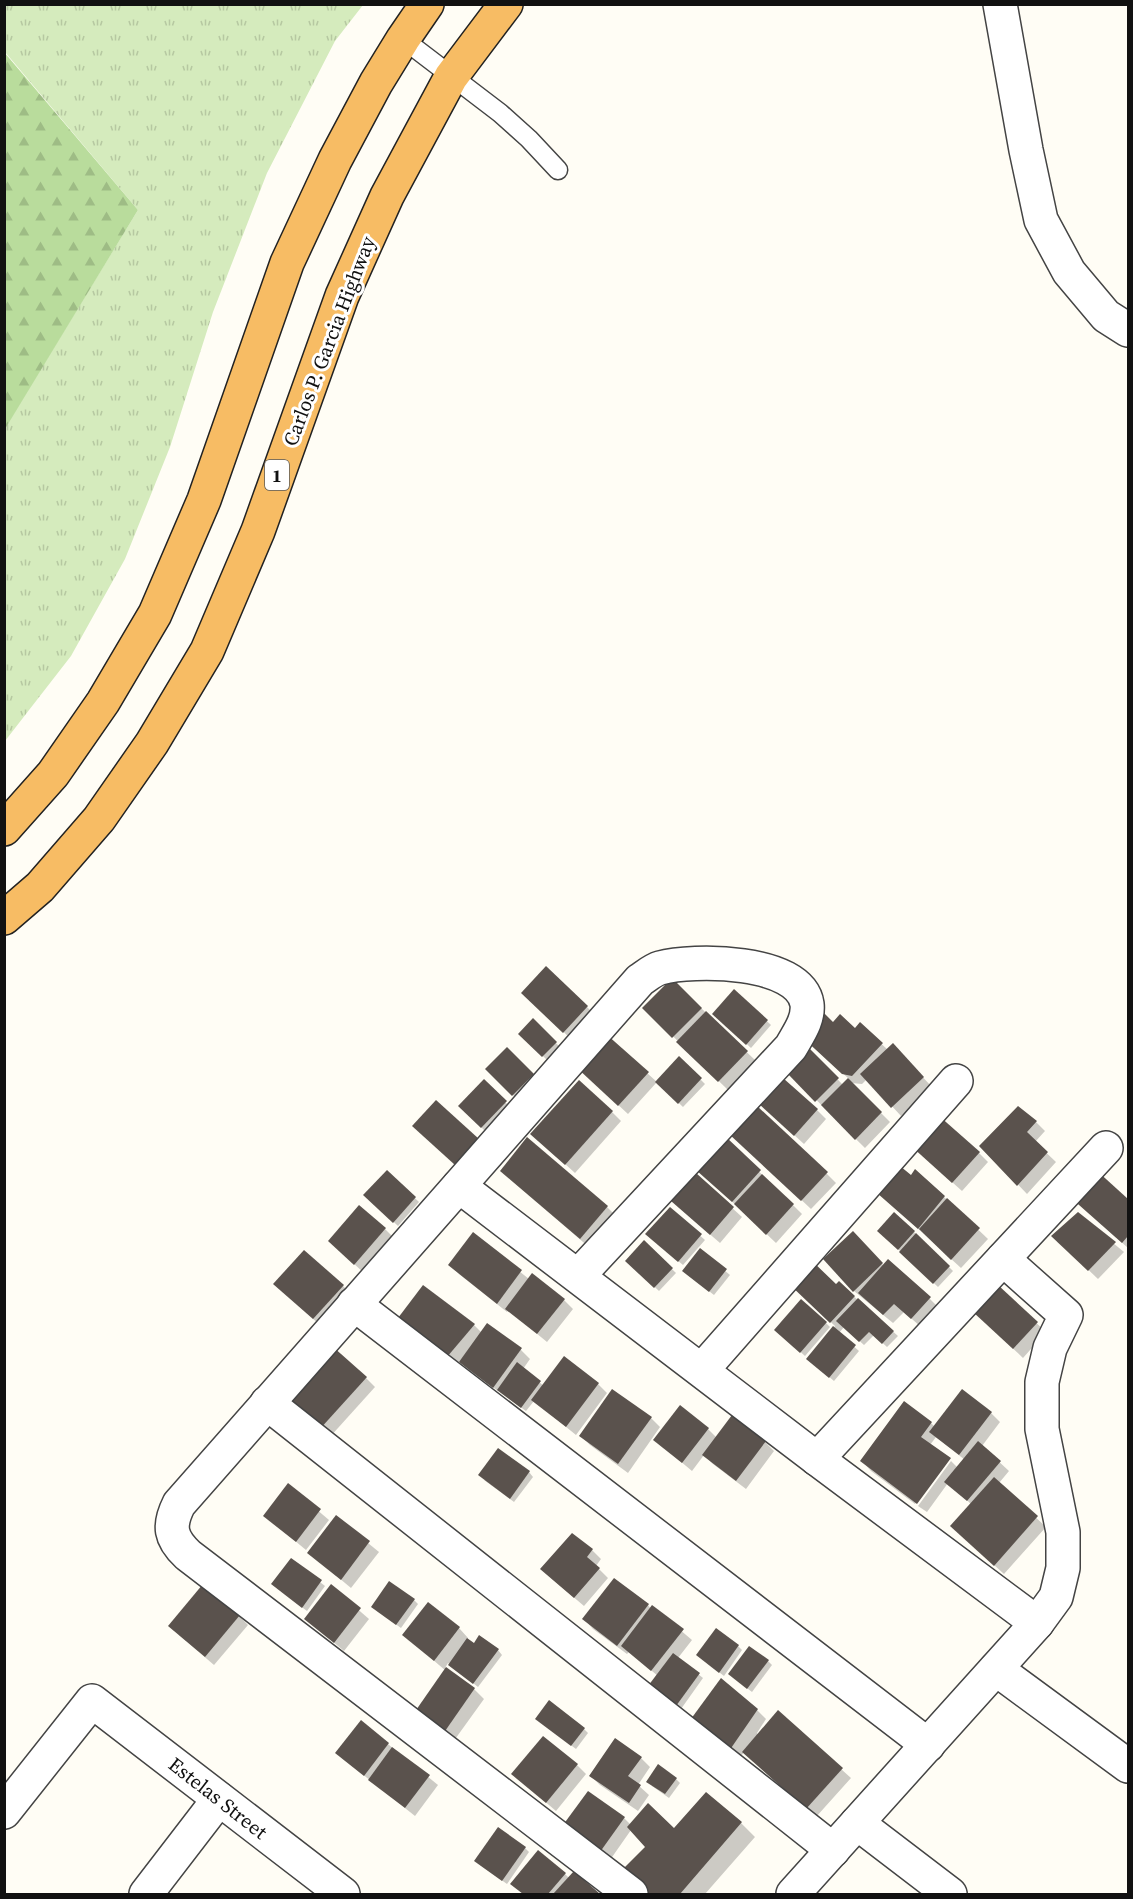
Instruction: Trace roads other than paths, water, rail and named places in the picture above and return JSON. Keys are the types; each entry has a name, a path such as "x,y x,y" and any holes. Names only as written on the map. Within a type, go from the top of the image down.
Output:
{"highway":[{"path":"4,830 52,774 78,738 103,702 155,614 204,500 288,263 335,160 376,83 427,4"},
{"name":"Carlos P. Garcia Highway","path":"4,918 40,887 99,819 152,743 207,651 258,531 342,296 387,196 451,77 506,4"}],"street":[{"path":"1000,4 1041,220 1068,272 1106,316 1128,330"},
{"path":"578,1276 791,1047 805,1021 807,1004 802,990 788,979 759,968 688,963 658,969 640,980 179,1504 172,1517 172,1532 177,1545 631,1894"},
{"path":"702,1370 956,1081"},
{"path":"817,1459 1106,1148"},
{"path":"459,1185 817,1459 1037,1623"},
{"path":"794,1894 1037,1623 1056,1597 1063,1568 1063,1532 1042,1429 1042,1382 1050,1348 1066,1315 1003,1259"},
{"path":"354,1304 928,1745"},
{"path":"267,1403 833,1850"},
{"path":"996,1669 1128,1766"},
{"name":"Estelas Street","path":"4,1812 92,1701 343,1894"},
{"path":"146,1894 219,1799"},
{"path":"857,1823 951,1894"}],"lane":[{"path":"403,39 500,113 558,170"}]}
